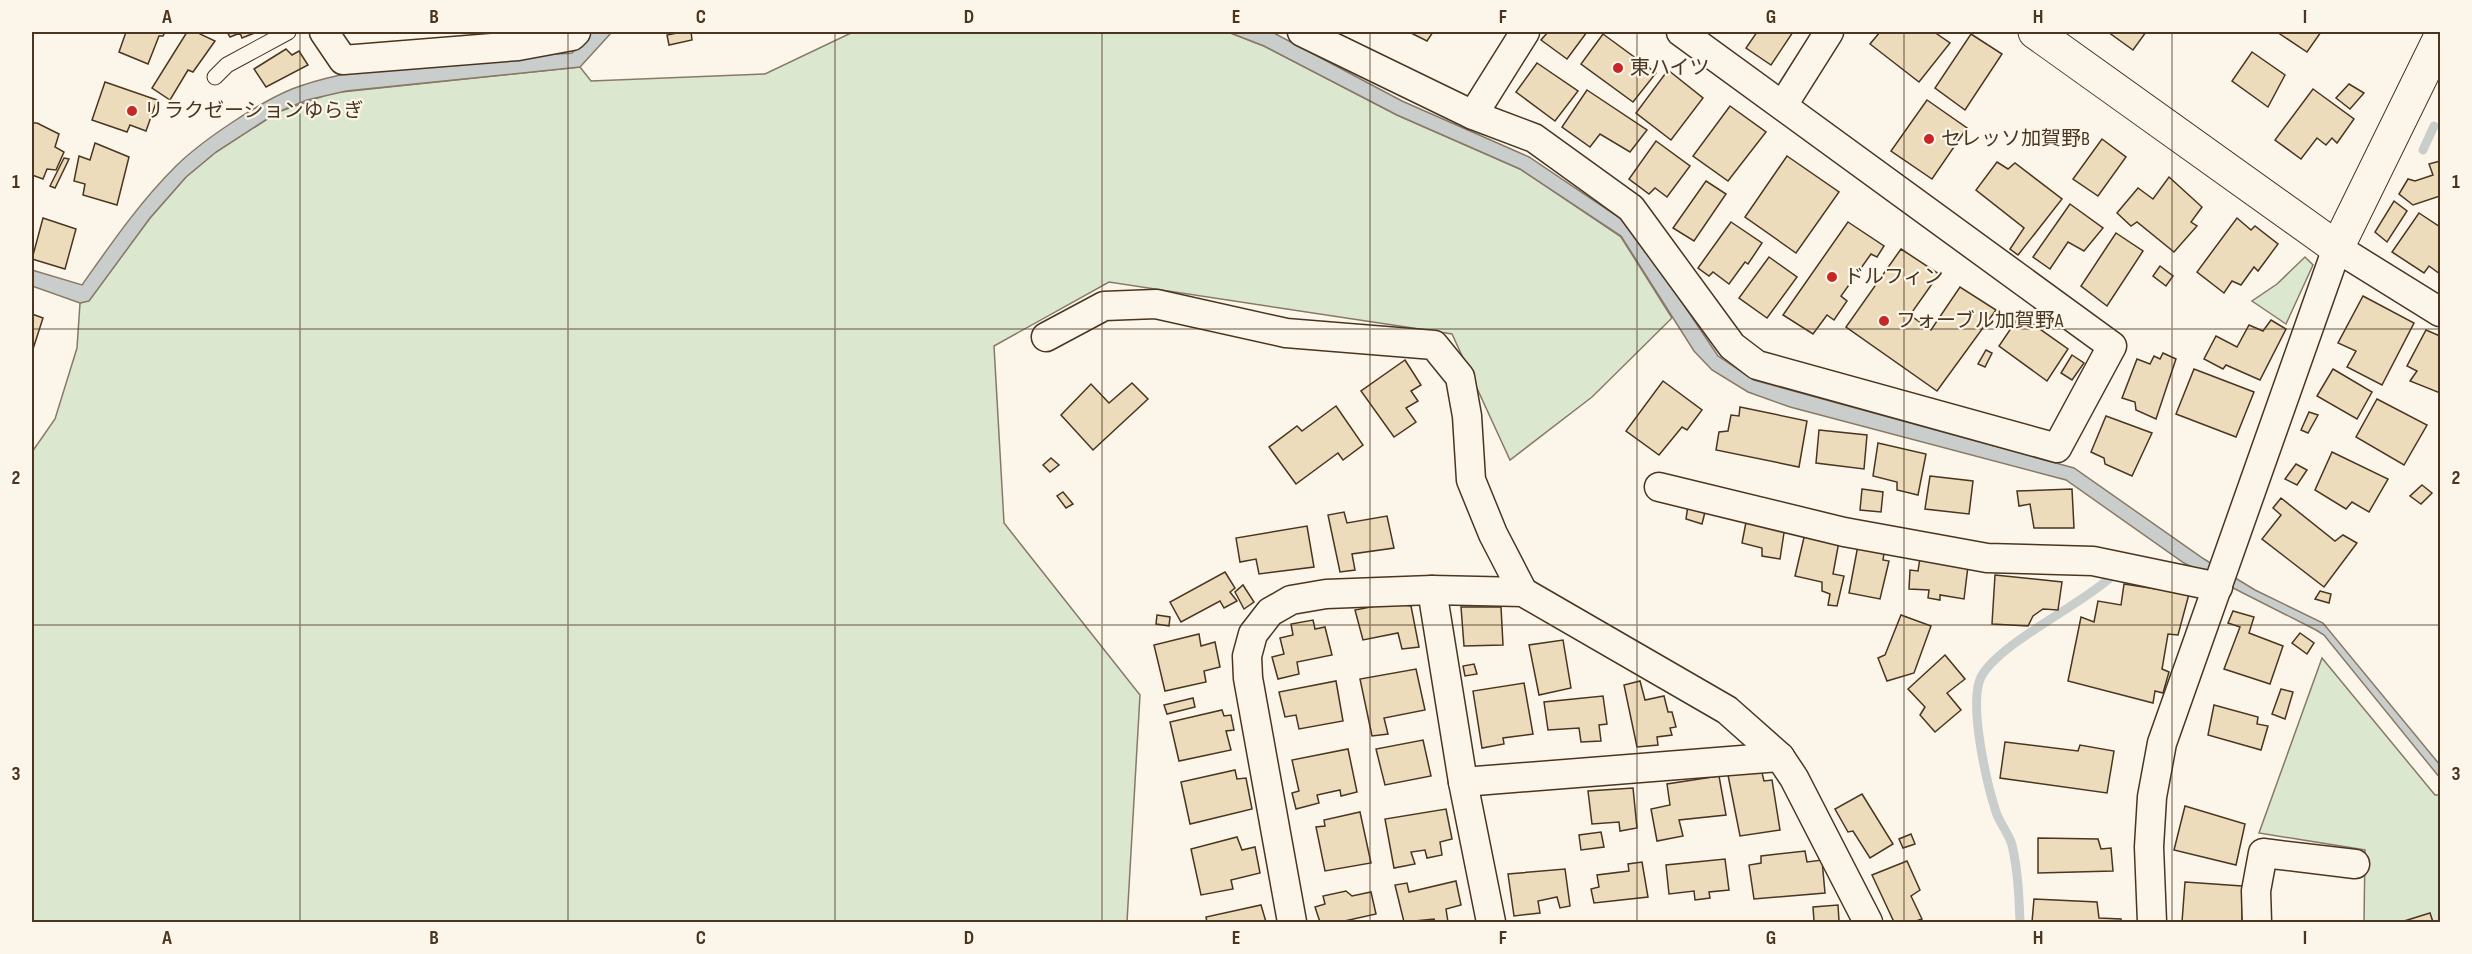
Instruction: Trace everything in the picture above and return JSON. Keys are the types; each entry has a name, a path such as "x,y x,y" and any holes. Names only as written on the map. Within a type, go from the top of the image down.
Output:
{"street":[{"path":"324,32 343,60 518,46 572,36 576,32"},
{"path":"1302,32 1473,115 1534,138 1631,208 1732,346 1757,365 1788,376 2057,448 2112,346 1681,32"},
{"path":"1473,115 1525,32"},
{"path":"1783,105 1829,32"},
{"path":"2048,35 2337,248 2440,312"},
{"path":"2152,922 2149,847 2152,797 2162,743 2337,248 2440,38"},
{"path":"1046,337 1104,306 1156,304 1286,333 1434,345 1460,377 1467,416 1471,480 1493,534 1523,592"},
{"path":"1659,487 1844,532 1986,558 2093,561 2218,587"},
{"path":"1432,590 1463,782 1491,922"},
{"path":"1292,922 1248,678 1247,656 1253,634 1270,612 1291,600 1326,594 1432,590 1523,592 1726,710 1780,757 1794,778 1868,922"},
{"path":"1463,782 1780,757"},
{"path":"2257,922 2256,891 2263,853 2355,864"}],"lane":[{"path":"215,77 227,65 288,32"}],"green space":[{"path":"853,32 1228,32 1264,46 1397,115 1520,169 1621,237 1672,318 1592,397 1510,460 1452,334 1109,282 994,346 1004,523 1140,695 1127,922 32,922 32,452 55,419 77,348 80,303 89,300 150,218 186,177 216,152 278,112 332,93 580,67 591,81 765,74"},
{"path":"2305,257 2313,265 2286,324 2252,301 2277,284"},
{"path":"2322,658 2435,795 2440,795 2440,922 2364,922 2365,850 2259,833"}],"shaded area":[{"path":"592,32 612,32 580,67 346,91 307,100 278,112 216,152 186,177 150,218 89,301 80,303 32,286 32,270 82,285 137,209 175,167 230,124 278,95 323,79 393,66 572,53"},
{"path":"1228,32 1272,32 1402,101 1529,157 1630,225 1718,356 1754,380 2074,468 2204,559 2255,590 2323,623 2440,765 2440,778 2324,635 2316,630 2184,563 2066,480 1790,407 1748,392 1712,370 1694,351 1621,236 1520,169 1397,115 1264,46"}],"building":[{"path":"126,32 165,32 163,36 159,36 148,64 119,52"},
{"path":"187,32 201,32 200,34 215,41 193,72 188,70 170,100 152,88"},
{"path":"227,32 257,32 242,38 240,33 230,37"},
{"path":"691,32 692,40 669,45 667,35"},
{"path":"1409,32 1433,32 1427,41"},
{"path":"1548,32 1587,32 1567,59 1541,40"},
{"path":"1757,32 1793,32 1771,65 1746,48"},
{"path":"1880,32 1934,32 1950,43 1919,82 1870,44"},
{"path":"2108,32 2146,32 2133,50"},
{"path":"2277,32 2321,32 2307,52"},
{"name":"東ハイツ","path":"1603,34 1656,73 1633,102 1581,64"},
{"name":"セレッソ加賀野B","path":"1971,34 2002,54 1965,110 1935,88"},
{"path":"286,49 292,55 299,51 308,65 266,87 254,69"},
{"path":"2252,52 2285,75 2268,107 2232,81"},
{"path":"1537,63 1578,91 1555,121 1516,92"},
{"path":"1668,70 1703,98 1671,140 1636,113"},
{"path":"105,82 157,100 146,131 130,125 127,132 92,120"},
{"path":"2349,84 2364,93 2350,109 2336,98"},
{"path":"2313,89 2354,119 2337,143 2332,138 2326,145 2317,138 2301,159 2275,140"},
{"path":"1587,90 1647,130 1630,152 1600,134 1590,147 1562,127"},
{"name":"セレッソ加賀野B","path":"1927,100 1967,128 1932,179 1891,151"},
{"path":"1730,106 1766,132 1728,181 1693,156"},
{"path":"32,123 37,123 59,134 55,147 64,152 56,170 47,169 43,179 32,175"},
{"path":"2102,139 2126,157 2098,196 2073,179"},
{"path":"1656,141 1690,166 1667,197 1655,188 1649,194 1629,179"},
{"path":"95,143 129,157 117,205 83,195 85,184 74,181 79,156 90,160"},
{"path":"1787,156 1839,192 1796,253 1745,217"},
{"path":"64,158 69,159 55,188 50,186"},
{"path":"2440,161 2440,196 2413,205 2399,194 2408,179 2415,181 2433,175 2429,164"},
{"path":"1997,162 2008,169 2015,163 2062,199 2018,255 2010,249 2024,228 1976,190"},
{"path":"2169,177 2202,207 2191,222 2197,226 2174,252 2137,222 2131,226 2117,213 2138,188 2153,199"},
{"path":"1706,181 1726,194 1694,241 1673,228"},
{"path":"2394,201 2407,211 2387,242 2375,232"},
{"path":"2070,204 2103,228 2084,251 2068,242 2050,269 2033,257"},
{"path":"2419,213 2440,227 2440,274 2429,266 2424,273 2392,252"},
{"path":"43,218 76,229 65,269 32,259"},
{"path":"2237,218 2251,230 2255,226 2278,244 2258,271 2254,267 2241,285 2232,281 2224,293 2197,272"},
{"path":"1731,222 1762,243 1748,264 1745,262 1729,284 1713,272 1709,276 1698,268"},
{"name":"ドルフィン","path":"1848,222 1884,246 1877,257 1871,254 1841,296 1847,301 1834,320 1827,315 1813,334 1783,315"},
{"path":"2116,233 2143,251 2107,306 2081,286"},
{"name":"フォーブル加賀野A","path":"1901,249 1939,274 1910,315 1931,330 1960,287 1996,310 1937,391 1846,327"},
{"path":"1769,257 1797,277 1767,318 1739,298"},
{"path":"2160,266 2173,276 2166,286 2153,276"},
{"path":"2363,296 2414,323 2382,385 2347,367 2356,351 2338,343"},
{"path":"32,314 43,318 33,349 32,348"},
{"path":"2020,315 2068,349 2047,381 1999,346"},
{"path":"2271,320 2286,329 2260,380 2226,365 2223,369 2204,359 2216,336 2237,347 2249,325 2263,331"},
{"path":"2426,330 2440,336 2440,393 2410,381 2417,371 2407,366"},
{"path":"1986,350 1992,353 1985,367 1978,364"},
{"path":"2163,353 2176,359 2156,419 2136,410 2135,402 2122,398 2137,359 2150,364 2154,356 2160,359"},
{"path":"2072,355 2084,363 2072,380 2061,373"},
{"path":"1405,360 1421,385 1411,391 1418,401 1406,408 1416,422 1394,437 1361,391"},
{"path":"2194,369 2254,392 2236,437 2176,414"},
{"path":"2333,369 2372,392 2357,419 2317,396"},
{"path":"1663,381 1702,410 1687,430 1682,427 1659,455 1626,431"},
{"path":"1132,383 1148,399 1093,450 1061,415 1091,384 1109,403"},
{"path":"2377,399 2427,425 2404,465 2356,437"},
{"path":"1336,406 1363,445 1343,460 1338,453 1296,484 1269,447 1297,426 1302,431"},
{"path":"1740,407 1807,421 1799,467 1716,450 1719,432 1728,431 1731,415 1739,416"},
{"path":"2309,412 2318,415 2308,433 2301,430"},
{"path":"2106,416 2152,433 2132,476 2105,464 2104,458 2091,452"},
{"path":"1819,430 1867,435 1864,469 1816,463"},
{"path":"1878,443 1926,454 1918,495 1897,490 1897,482 1873,476"},
{"path":"2332,452 2388,479 2369,512 2352,502 2346,509 2315,490"},
{"path":"1051,458 1059,465 1050,472 1043,465"},
{"path":"2296,464 2307,470 2297,485 2285,479"},
{"path":"1930,476 1973,481 1969,514 1925,509"},
{"path":"2422,485 2432,493 2421,504 2410,496"},
{"path":"1862,489 1883,492 1881,512 1860,510"},
{"path":"2072,489 2074,528 2034,528 2030,504 2019,506 2017,491"},
{"path":"1063,492 1073,504 1066,508 1057,496"},
{"path":"2281,498 2335,541 2343,535 2357,543 2324,587 2262,539 2281,515 2273,508"},
{"path":"1689,499 1707,504 1702,524 1686,519"},
{"path":"1344,512 1347,523 1387,516 1394,548 1352,554 1355,570 1340,572 1328,515"},
{"path":"1747,517 1785,526 1780,559 1762,556 1762,548 1742,543"},
{"path":"1307,526 1314,567 1259,574 1256,559 1240,562 1236,538"},
{"path":"1806,529 1840,536 1833,574 1844,576 1837,606 1828,605 1830,594 1822,591 1822,582 1795,576"},
{"path":"1859,540 1885,547 1883,560 1889,561 1880,599 1849,593"},
{"path":"1920,558 1968,566 1964,599 1940,595 1940,600 1928,598 1929,590 1909,589 1910,570 1918,571"},
{"path":"1225,572 1235,588 1230,592 1237,601 1224,608 1220,601 1181,622 1170,602"},
{"path":"1995,575 2062,582 2058,610 2043,609 2033,616 2028,626 1992,624"},
{"path":"2124,584 2189,594 2178,635 2168,634 2162,669 2169,672 2163,693 2155,691 2153,703 2068,681 2081,617 2094,622 2098,601 2121,605"},
{"path":"1243,585 1254,602 1244,609 1235,592"},
{"path":"2320,591 2331,594 2329,603 2315,599"},
{"path":"1391,603 1411,606 1419,647 1402,649 1398,633 1363,640 1355,610"},
{"path":"1461,607 1501,607 1503,645 1464,646"},
{"path":"2233,611 2254,617 2249,633 2283,646 2270,684 2224,669 2240,627 2228,623"},
{"path":"1157,615 1170,617 1169,626 1156,624"},
{"path":"1901,615 1931,626 1914,673 1887,681 1878,658 1885,655"},
{"path":"1313,620 1315,629 1325,627 1332,655 1297,662 1299,674 1278,679 1272,657 1284,654 1280,638 1293,635 1291,624"},
{"path":"2300,633 2314,643 2307,654 2292,643"},
{"path":"1199,634 1201,646 1215,642 1220,667 1204,671 1206,682 1165,691 1154,645"},
{"path":"1563,640 1571,688 1539,695 1529,645"},
{"path":"1945,655 1965,679 1947,693 1961,710 1935,732 1920,715 1925,707 1908,689"},
{"path":"1474,664 1477,674 1465,676 1463,666"},
{"path":"1416,669 1425,710 1384,718 1388,734 1372,736 1360,679"},
{"path":"1336,681 1343,721 1299,729 1296,715 1285,717 1279,692"},
{"path":"1640,681 1645,700 1664,696 1668,712 1672,712 1676,727 1670,728 1672,735 1657,737 1658,745 1637,747 1624,685"},
{"path":"1524,683 1533,734 1503,738 1504,744 1482,748 1473,691"},
{"path":"2281,689 2293,692 2285,719 2272,714"},
{"path":"1603,696 1607,724 1599,725 1601,741 1581,742 1579,728 1548,730 1544,702"},
{"path":"1193,698 1195,707 1167,714 1164,705"},
{"path":"2214,705 2258,717 2257,724 2268,726 2261,750 2208,735"},
{"path":"1222,710 1224,716 1231,715 1234,730 1226,731 1231,750 1179,761 1170,722"},
{"path":"1423,740 1431,776 1385,785 1376,749"},
{"path":"2005,742 2078,751 2080,745 2114,751 2107,793 2000,778"},
{"path":"1348,749 1357,792 1341,796 1340,790 1317,795 1319,803 1296,809 1292,793 1299,791 1292,760"},
{"path":"1761,769 1764,781 1772,780 1780,830 1740,836 1728,775"},
{"path":"1235,770 1237,779 1246,778 1252,809 1190,824 1181,782"},
{"path":"1719,776 1726,815 1679,820 1683,836 1657,841 1651,809 1670,805 1667,784"},
{"path":"1633,788 1637,828 1620,831 1619,822 1592,824 1588,791"},
{"path":"1862,794 1893,844 1870,858 1853,831 1848,832 1835,809"},
{"path":"2185,806 2245,824 2236,865 2174,850"},
{"path":"1446,809 1452,839 1440,842 1442,855 1427,858 1425,850 1411,852 1415,864 1394,868 1385,819"},
{"path":"1360,812 1371,863 1325,871 1316,827 1325,826 1324,820"},
{"path":"1601,832 1604,847 1581,850 1579,835"},
{"path":"1911,834 1915,844 1903,848 1899,839"},
{"path":"1237,837 1242,850 1255,847 1260,873 1231,880 1233,889 1201,895 1191,849"},
{"path":"2038,838 2098,839 2101,849 2111,848 2113,871 2038,873"},
{"path":"1805,851 1807,862 1822,860 1825,893 1754,899 1749,865 1761,863 1761,856"},
{"path":"1725,859 1729,890 1709,892 1710,898 1695,900 1694,891 1669,894 1666,865"},
{"path":"1907,861 1920,890 1911,896 1922,919 1913,922 1894,922 1872,875"},
{"path":"1642,862 1648,897 1594,903 1591,889 1599,887 1597,875 1629,871 1628,864"},
{"path":"1565,869 1570,906 1560,908 1557,897 1538,901 1540,913 1514,916 1508,874"},
{"path":"1456,881 1461,905 1446,909 1448,922 1435,922 1434,919 1404,922 1395,885 1407,883 1409,892"},
{"path":"2185,882 2242,886 2242,922 2182,922"},
{"path":"1346,891 1352,896 1371,892 1376,914 1340,922 1320,922 1315,907 1325,904 1323,896"},
{"path":"2034,899 2097,902 2099,918 2121,919 2121,922 2032,922"},
{"path":"1261,905 1266,922 1207,922 1206,917"},
{"path":"1838,905 1839,921 1814,921 1813,907"},
{"path":"2430,913 2433,922 2401,922"}],"waterway":[{"path":"2423,150 2434,126"},
{"path":"2020,922 2019,893 2012,845 1996,812 1980,744 1977,706 1981,677 1990,664 2004,651 2111,577"}],"place":[{"name":"東ハイツ","path":"1618,68"},
{"name":"リラクゼーションゆらぎ","path":"132,111"},
{"name":"セレッソ加賀野B","path":"1929,139"},
{"name":"ドルフィン","path":"1832,277"},
{"name":"フォーブル加賀野A","path":"1884,321"}]}
